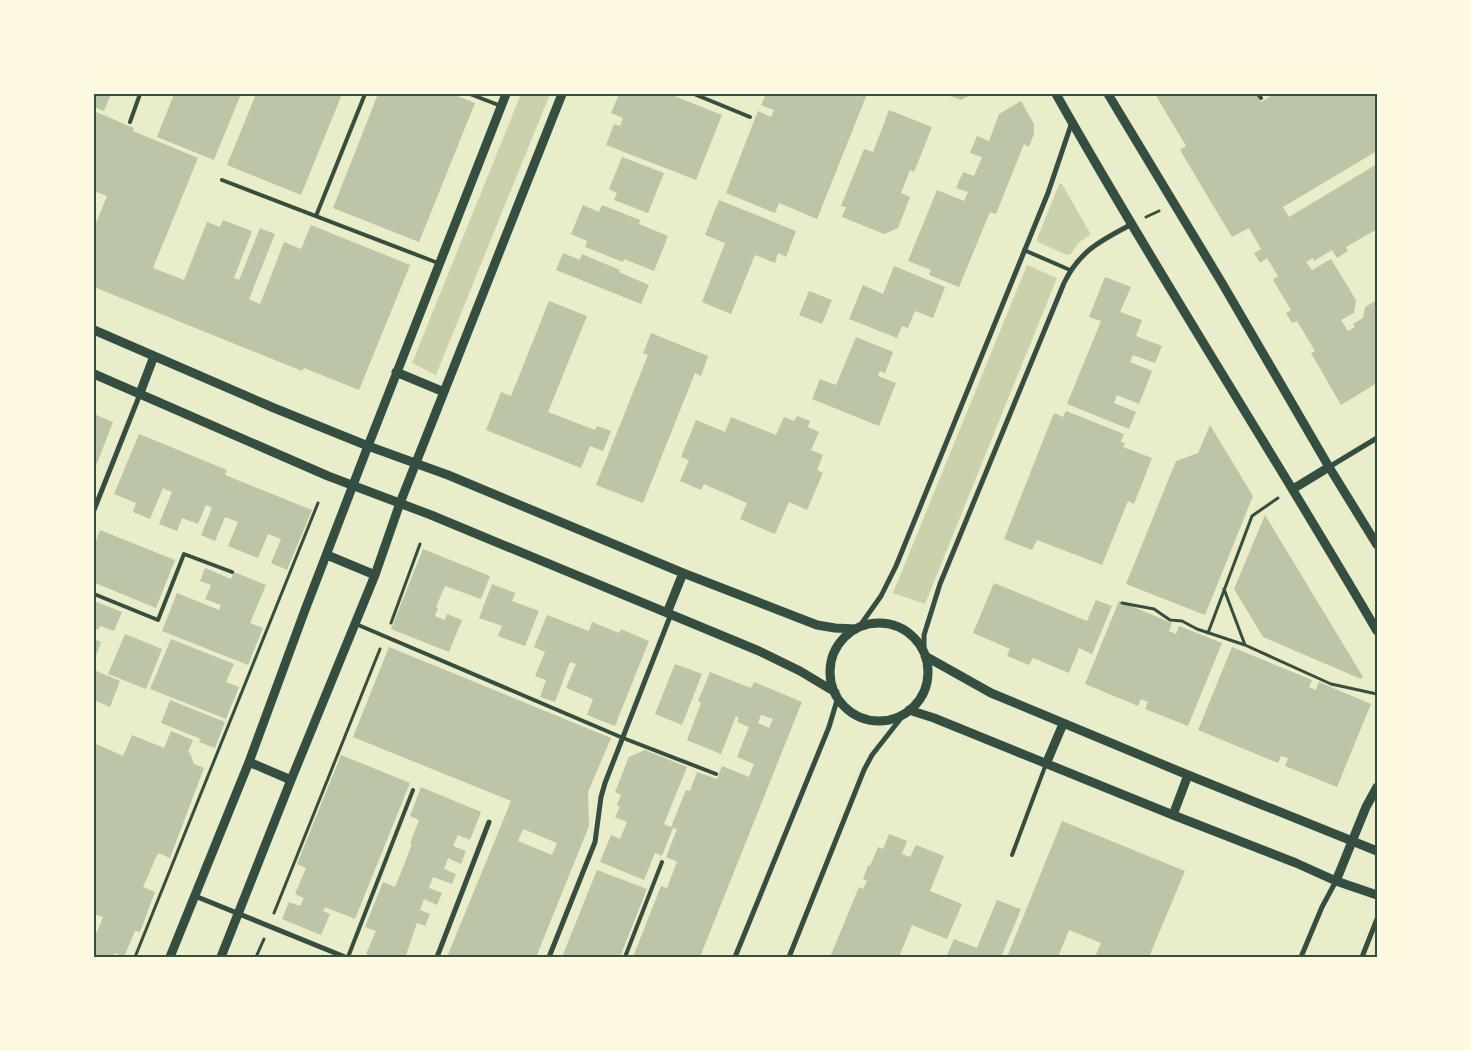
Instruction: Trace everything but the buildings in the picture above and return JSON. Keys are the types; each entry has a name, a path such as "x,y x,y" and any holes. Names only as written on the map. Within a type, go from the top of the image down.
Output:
{"street":[{"path":"170,957 250,762 396,372 506,94"},
{"path":"221,957 375,576 400,503 562,94"},
{"path":"1056,94 1377,631"},
{"path":"1108,94 1222,282 1329,467 1377,545"},
{"path":"735,957 828,727 836,694 830,672 835,651 840,643 858,628 884,592 896,566 1048,193 1072,122"},
{"path":"789,957 864,770 872,755 921,698 928,673 924,635 940,584 1070,270 1081,256 1093,246 1132,224"},
{"path":"94,330 274,408 368,446 448,475 683,573 817,625 835,628 858,628 874,623 897,626 910,634 925,654 984,690 1063,724 1377,851"},
{"path":"94,510 154,356"},
{"path":"396,372 444,392"},
{"path":"94,374 353,485 774,658 800,671 836,694 849,710 856,714 872,720 889,719 907,712 934,718 1173,815 1296,862 1336,881 1377,895"},
{"path":"1293,489 1377,438"},
{"path":"327,555 375,576"},
{"path":"549,957 592,852 597,832 602,792 683,573"},
{"path":"1046,764 1063,724"},
{"path":"250,762 291,780"},
{"path":"1173,815 1188,775"},
{"path":"1301,957 1322,907 1336,881 1366,807 1377,787"},
{"path":"437,957 489,822"},
{"path":"195,896 343,957"},
{"path":"1362,957 1377,919"}],"lane":[{"path":"130,122 140,94"},
{"path":"316,216 365,94"},
{"path":"470,94 501,106"},
{"path":"694,94 750,117"},
{"path":"222,180 438,263"},
{"path":"1024,250 1070,270"},
{"path":"94,594 158,620 184,554 232,572"},
{"path":"356,624 623,738 716,774"},
{"path":"1012,855 1046,764"},
{"path":"343,957 413,790"},
{"path":"625,957 662,862"}],"path":[{"path":"1132,224 1173,204"},
{"path":"1208,633 1252,516 1293,489"},
{"path":"135,957 318,503"},
{"path":"256,957 386,636 420,544"},
{"path":"1224,588 1245,645"},
{"path":"1122,603 1154,609 1170,620 1182,621 1197,630 1245,645 1331,684 1377,694"}],"green space":[{"path":"521,94 550,94 436,375 412,363"},
{"path":"1059,184 1062,184 1090,233 1090,235 1078,243 1071,254 1067,255 1038,242 1037,239"},
{"path":"1027,265 1057,278 925,604 893,593"}]}
